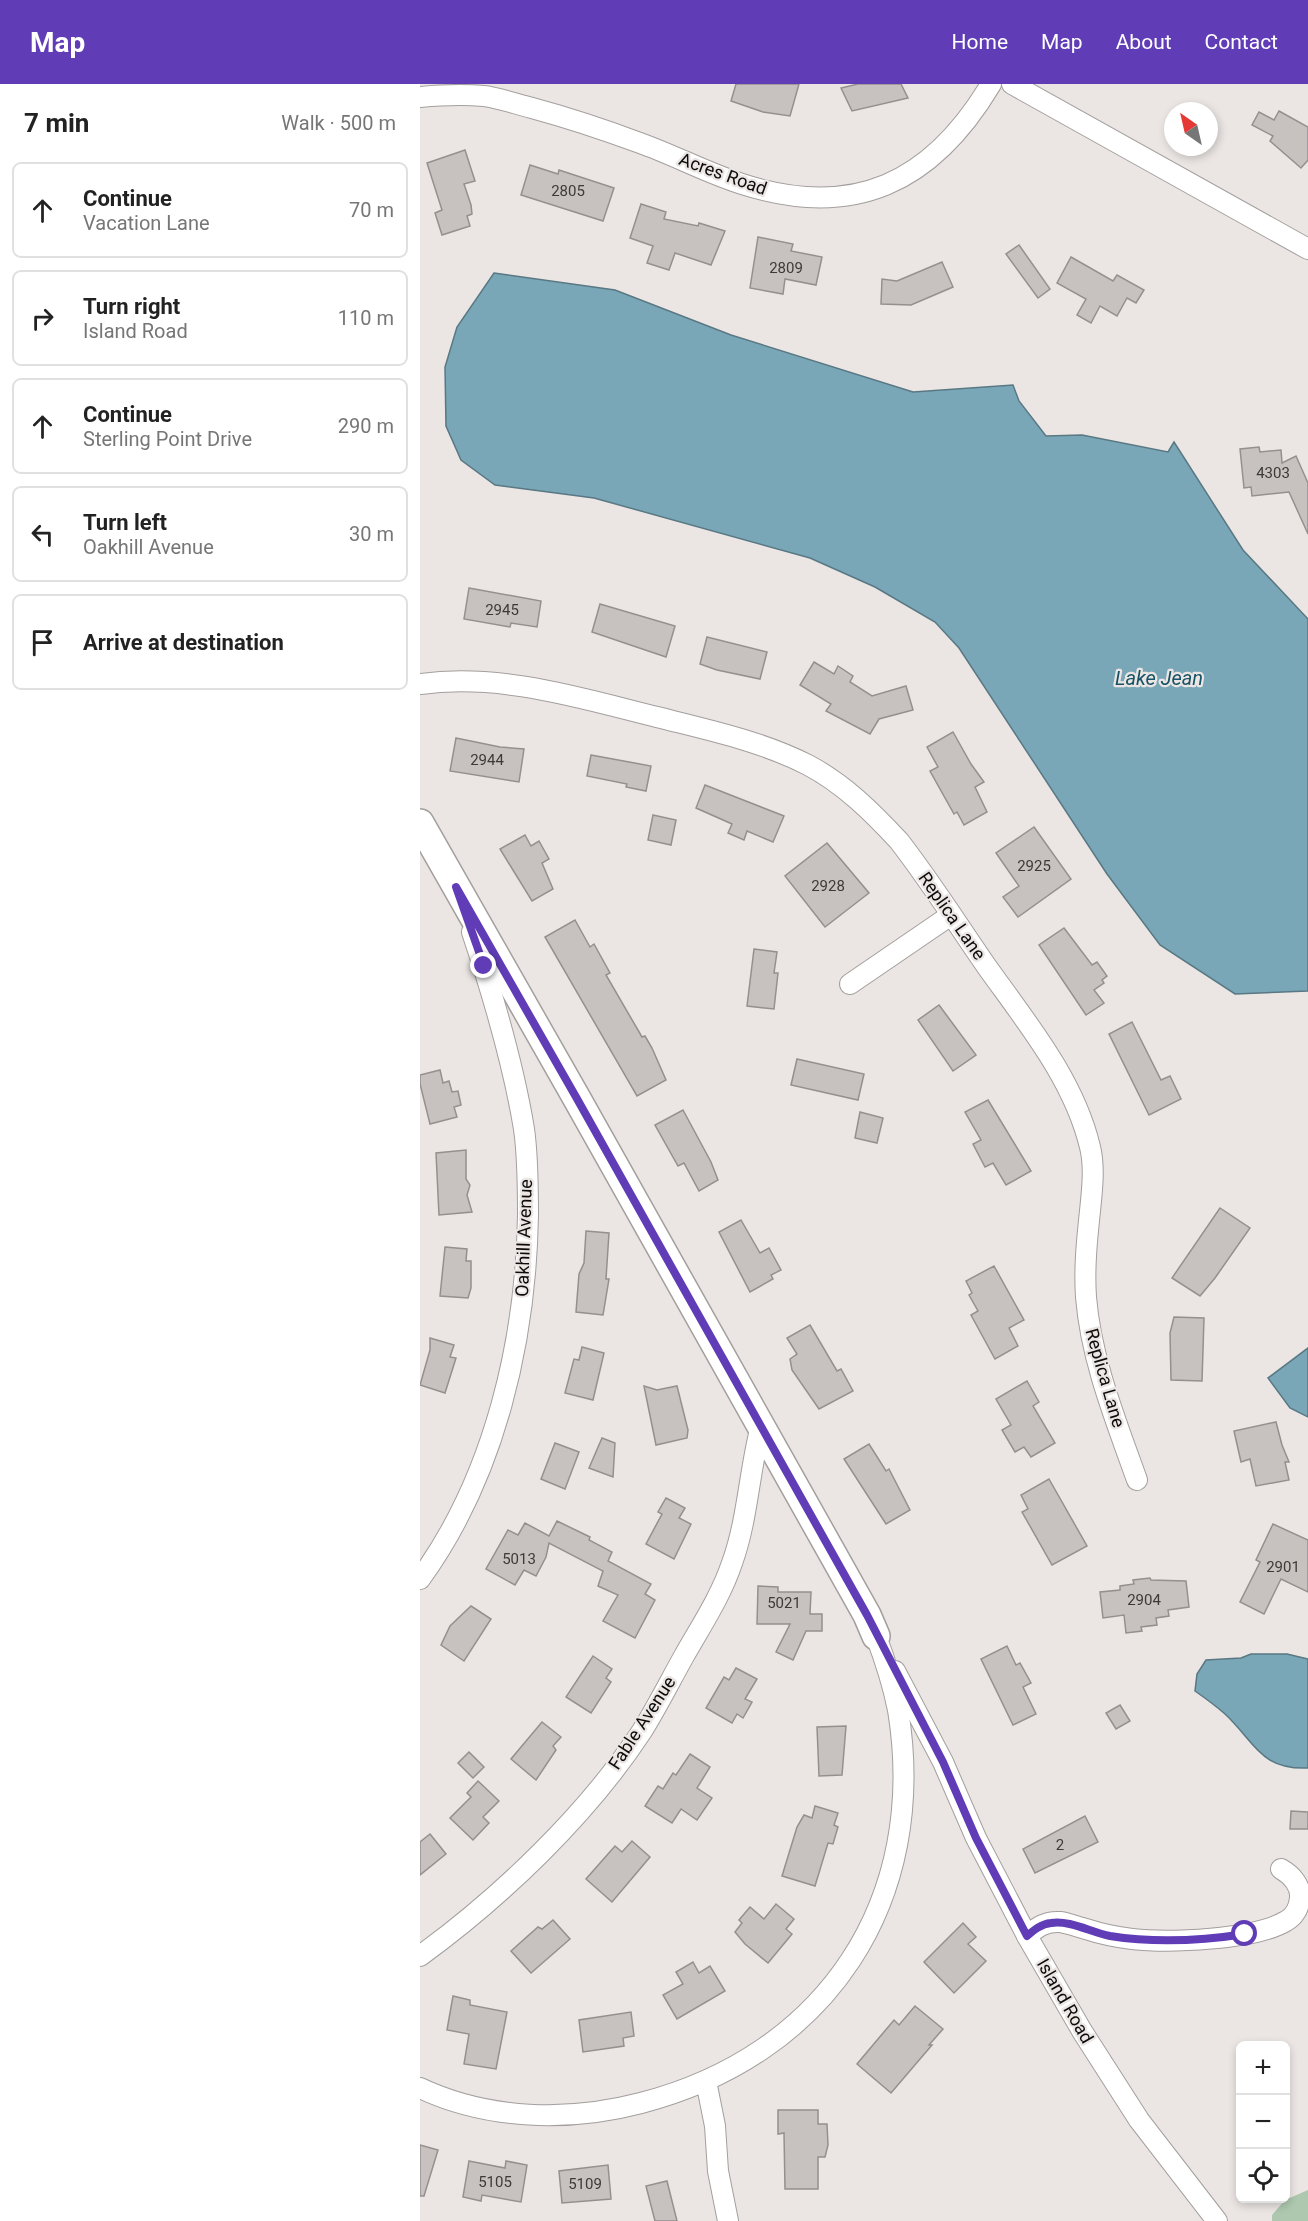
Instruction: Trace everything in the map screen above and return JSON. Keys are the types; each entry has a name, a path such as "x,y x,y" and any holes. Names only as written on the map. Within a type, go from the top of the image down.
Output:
{"street":[{"name":"Acres Road","path":"420,97 483,90 641,143 741,184 776,193 840,197 869,191 896,181 920,166 951,140 966,123 991,84"},
{"path":"1012,84 1308,249"},
{"name":"Replica Lane","path":"420,684 469,682 513,684 708,730 776,749 811,766 843,787 873,812 899,840 1039,1041 1067,1086 1083,1120 1091,1150 1092,1186 1086,1254 1086,1297 1092,1339 1108,1397 1137,1480"},
{"path":"420,823 867,1615 887,1668 897,1708 902,1740 903,1781 896,1845 885,1890 875,1918 847,1967 818,2004 790,2030 760,2051 706,2081 665,2097 624,2108 583,2113 536,2115 506,2113 469,2106 420,2088"},
{"name":"Oakhill Avenue","path":"420,1579 457,1519 476,1477 496,1421 511,1364 522,1306 527,1247 528,1188 524,1130 506,1047 486,976 456,887"},
{"path":"850,984 951,915"},
{"name":"Fable Avenue","path":"420,1956 526,1868 573,1818 642,1730 705,1619 732,1565 741,1531 753,1456 761,1426"},
{"name":"Island Road","path":"876,1636 938,1752 976,1838 1027,1936 1082,2031 1139,2120 1217,2221"},
{"path":"1027,1936 1048,1923 1061,1922 1107,1935 1135,1939 1218,1938 1245,1934 1277,1925 1288,1920 1296,1912 1300,1894 1297,1883 1281,1869"},
{"path":"706,2081 715,2126 718,2171 728,2221"}],"green space":[{"path":"1308,2190 1308,2221 1272,2221 1272,2215 1282,2203 1290,2203 1290,2198"}],"water":[{"name":"Lake Jean","path":"494,273 615,290 731,335 913,392 1013,385 1019,401 1046,436 1082,435 1168,452 1174,442 1243,550 1308,619 1308,991 1235,994 1160,945 1107,874 959,648 935,622 875,587 810,558 594,498 495,485 461,460 446,426 445,367 457,327"},
{"path":"1308,1348 1308,1417 1290,1408 1268,1378"},
{"path":"1251,1654 1287,1654 1308,1659 1308,1768 1279,1764 1269,1759 1225,1714 1195,1691 1197,1674 1206,1660 1241,1658"}],"building":[{"path":"736,84 799,84 790,116 763,112 731,101"},
{"path":"858,84 901,84 908,98 852,111 841,88"},
{"path":"1279,111 1308,127 1308,160 1301,168 1270,141 1273,136 1252,125 1259,112 1274,120"},
{"path":"465,150 475,181 464,184 471,205 472,214 467,216 470,226 442,235 435,213 442,210 427,163"},
{"path":"530,165 558,174 559,170 614,188 603,221 521,195"},
{"path":"641,204 666,212 664,219 698,226 699,223 725,231 711,265 675,253 669,270 647,263 653,246 630,238"},
{"path":"758,237 793,244 791,251 822,257 816,285 785,279 783,294 750,288"},
{"path":"1019,245 1050,289 1038,298 1006,254"},
{"path":"1071,257 1113,281 1117,275 1144,290 1136,303 1127,298 1117,316 1100,306 1091,323 1077,315 1086,299 1057,283"},
{"path":"942,262 953,287 911,305 881,304 882,279 897,281"},
{"path":"1259,447 1260,452 1281,450 1282,463 1296,456 1308,483 1308,534 1289,492 1252,496 1251,487 1244,488 1240,449"},
{"path":"469,588 541,601 537,627 511,623 510,627 464,619"},
{"path":"600,604 675,626 666,657 592,632"},
{"path":"707,637 767,652 760,679 700,664"},
{"path":"814,662 834,674 838,666 853,676 850,682 872,696 906,686 913,710 879,719 870,734 826,711 831,704 800,685"},
{"path":"953,732 984,782 975,787 987,812 964,825 957,812 954,814 930,771 938,767 927,747"},
{"path":"456,738 500,747 524,749 519,782 450,771"},
{"path":"591,755 651,766 646,791 626,787 627,784 587,776"},
{"path":"705,785 784,816 773,842 747,831 744,840 728,833 732,824 696,808"},
{"path":"653,815 676,820 671,845 648,840"},
{"path":"1034,827 1071,879 1018,917 1003,897 1019,886 996,853"},
{"path":"525,835 531,846 539,841 549,859 542,863 553,889 532,901 500,849"},
{"path":"827,843 869,893 825,927 785,876"},
{"path":"575,920 590,947 594,944 610,973 606,975 642,1037 645,1036 652,1048 666,1080 637,1096 545,937"},
{"path":"1064,928 1092,965 1097,962 1107,976 1102,980 1104,983 1094,990 1104,1003 1086,1015 1039,945"},
{"path":"754,949 777,952 774,973 778,973 774,1009 747,1006"},
{"path":"939,1005 976,1055 953,1071 918,1020"},
{"path":"1132,1022 1161,1080 1170,1076 1181,1099 1149,1115 1109,1034"},
{"path":"797,1059 864,1074 858,1100 791,1085"},
{"path":"440,1070 443,1083 449,1081 452,1092 458,1091 461,1105 454,1107 457,1117 430,1124 420,1075"},
{"path":"988,1100 1031,1171 1006,1185 993,1163 985,1167 973,1144 981,1140 965,1112"},
{"path":"683,1110 718,1180 699,1191 684,1163 678,1166 655,1125"},
{"path":"860,1112 883,1118 877,1143 855,1138"},
{"path":"466,1150 466,1179 470,1185 467,1195 472,1212 439,1215 436,1153"},
{"path":"1220,1208 1250,1228 1200,1296 1172,1278"},
{"path":"741,1220 760,1253 769,1248 781,1270 771,1275 773,1279 750,1292 719,1232"},
{"path":"586,1231 609,1233 606,1279 609,1279 603,1315 576,1312 579,1274 584,1263"},
{"path":"445,1247 467,1249 466,1261 471,1261 471,1288 468,1298 440,1296"},
{"path":"994,1266 1024,1320 1009,1328 1018,1346 995,1359 971,1315 978,1311 969,1295 972,1293 966,1281"},
{"path":"1174,1317 1204,1318 1202,1381 1171,1380 1170,1333"},
{"path":"810,1325 837,1371 841,1369 853,1391 819,1409 792,1370 790,1359 797,1354 787,1338"},
{"path":"430,1338 454,1345 450,1357 456,1358 445,1393 420,1385 430,1350"},
{"path":"582,1347 604,1353 593,1400 565,1393 574,1359 579,1360"},
{"path":"1027,1381 1039,1402 1033,1406 1055,1443 1031,1457 1024,1447 1015,1452 1002,1430 1011,1425 996,1399"},
{"path":"644,1386 657,1390 677,1386 688,1430 687,1438 656,1445"},
{"path":"1276,1422 1289,1462 1285,1462 1289,1480 1256,1486 1250,1459 1241,1462 1234,1431"},
{"path":"602,1438 615,1443 613,1477 589,1468"},
{"path":"555,1443 579,1452 565,1489 541,1479"},
{"path":"869,1444 886,1471 889,1469 910,1510 886,1524 844,1459"},
{"path":"1049,1479 1087,1546 1052,1565 1022,1512 1028,1509 1021,1495"},
{"path":"666,1498 685,1508 679,1518 691,1524 674,1559 646,1544 662,1514 658,1512"},
{"path":"557,1521 590,1537 589,1540 612,1552 608,1561 651,1584 645,1594 655,1600 635,1638 603,1621 618,1595 598,1586 603,1571 549,1543 546,1557 536,1576 524,1570 515,1585 486,1569 508,1530 518,1535 525,1523 549,1536"},
{"path":"1273,1524 1308,1540 1308,1592 1281,1579 1264,1614 1240,1602 1260,1562 1256,1560"},
{"path":"1150,1578 1151,1580 1186,1581 1189,1607 1168,1610 1169,1616 1156,1618 1157,1625 1141,1627 1142,1631 1126,1633 1124,1615 1103,1618 1100,1592 1120,1590 1120,1586 1134,1584 1133,1580"},
{"path":"758,1586 778,1587 778,1592 811,1592 810,1614 822,1614 822,1631 806,1631 793,1660 776,1652 790,1624 757,1624"},
{"path":"471,1606 491,1619 464,1661 441,1645 450,1626"},
{"path":"1007,1646 1016,1665 1020,1663 1031,1683 1023,1687 1036,1714 1013,1725 981,1659"},
{"path":"593,1656 612,1669 606,1678 611,1682 591,1713 566,1697"},
{"path":"736,1668 757,1679 745,1699 752,1702 743,1718 737,1714 732,1723 706,1708 724,1677 729,1680"},
{"path":"1120,1705 1130,1721 1116,1729 1106,1713"},
{"path":"542,1722 561,1737 553,1746 556,1750 536,1780 511,1759"},
{"path":"846,1726 842,1775 819,1776 817,1727"},
{"path":"469,1752 484,1767 473,1778 458,1763"},
{"path":"690,1754 710,1767 697,1788 712,1798 697,1820 681,1809 672,1823 645,1806 658,1786 663,1789 673,1773 676,1775"},
{"path":"478,1781 499,1801 483,1817 489,1823 473,1840 450,1818 471,1797 467,1793"},
{"path":"815,1806 838,1813 834,1825 838,1827 833,1844 828,1843 815,1886 782,1876 797,1827 804,1815 812,1818"},
{"path":"1291,1811 1308,1812 1308,1829 1290,1829"},
{"path":"1085,1816 1098,1842 1035,1873 1023,1849"},
{"path":"430,1834 446,1854 420,1875 420,1842"},
{"path":"632,1841 650,1857 612,1902 586,1879 615,1846 622,1852"},
{"path":"776,1904 794,1919 786,1929 792,1934 768,1963 745,1944 735,1932 742,1923 739,1920 750,1907 764,1919"},
{"path":"553,1920 570,1939 531,1973 511,1951 538,1927 542,1929"},
{"path":"963,1923 976,1937 968,1944 986,1961 954,1993 924,1962"},
{"path":"693,1962 699,1973 710,1966 725,1991 677,2019 663,1995 683,1984 676,1972"},
{"path":"453,1996 470,2000 470,2005 507,2012 496,2069 464,2064 469,2034 447,2030"},
{"path":"915,2006 943,2029 891,2093 857,2064 894,2020 899,2025"},
{"path":"631,2012 634,2036 623,2038 624,2046 583,2052 579,2020"},
{"path":"778,2110 818,2110 818,2124 827,2124 828,2145 825,2157 818,2157 818,2189 785,2189 784,2133 778,2134"},
{"path":"420,2145 438,2150 424,2196 420,2196"},
{"path":"469,2161 505,2168 506,2161 527,2165 521,2202 482,2195 481,2201 463,2197"},
{"path":"608,2165 611,2199 562,2203 559,2171"},
{"path":"667,2181 677,2221 655,2221 646,2186"}],"route":[{"path":"484,966 456,887 867,1615 876,1636 916,1707 976,1838 1027,1936 1048,1923 1061,1922 1107,1935 1135,1939 1218,1938 1245,1934"}]}
